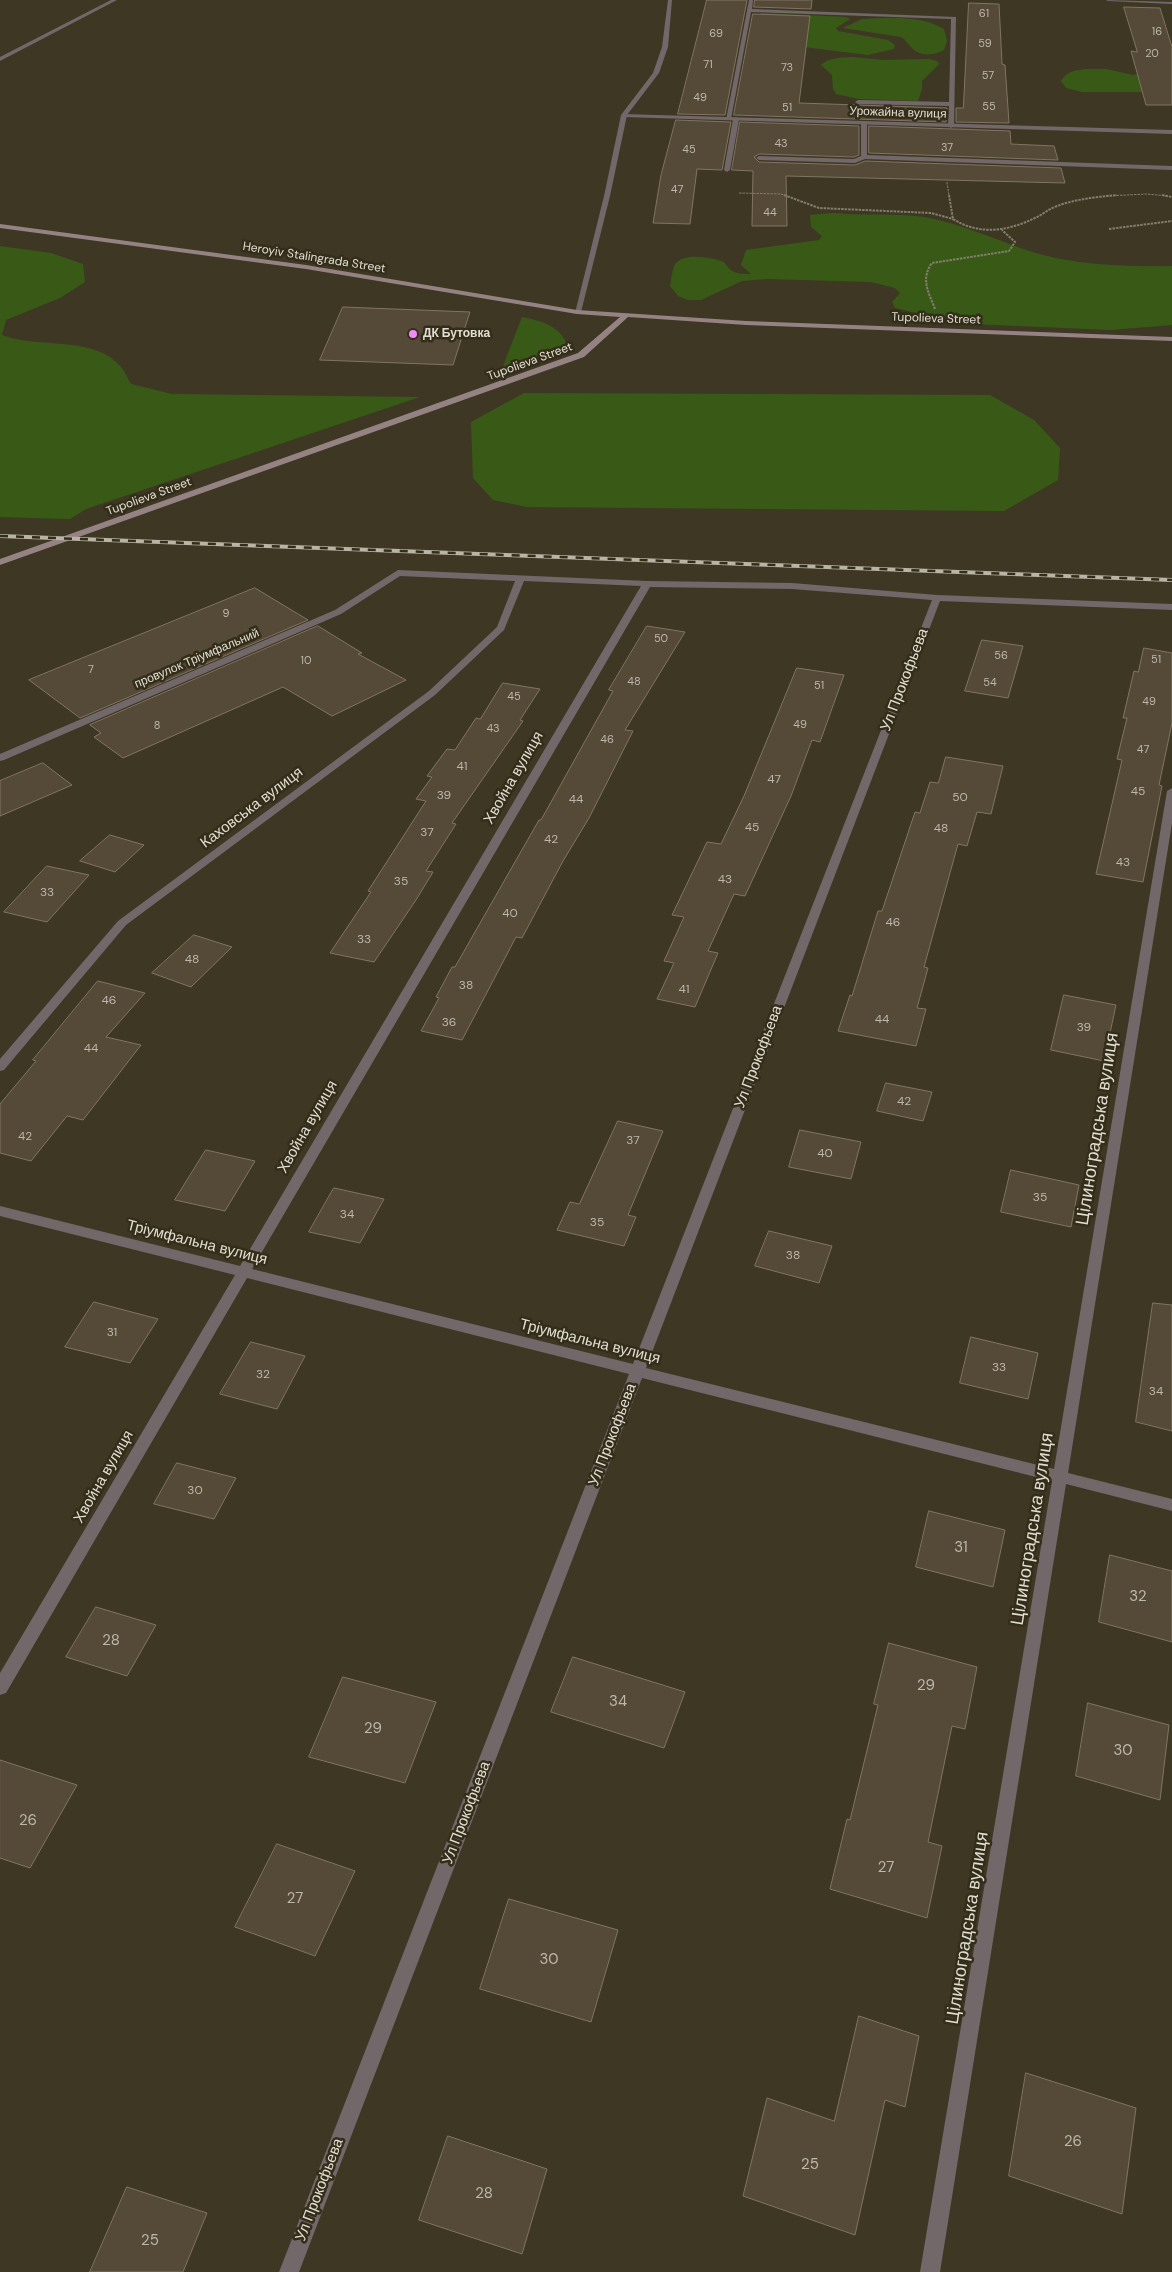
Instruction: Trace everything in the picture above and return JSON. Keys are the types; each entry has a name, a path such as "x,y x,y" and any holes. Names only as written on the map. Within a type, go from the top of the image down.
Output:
{"main road":[{"name":"Heroyiv Stalingrada Street","path":"0,226 306,267 578,312 625,316"},
{"name":"Tupolieva Street","path":"0,562 581,356 625,316 746,324 1172,339"}],"street":[{"path":"0,59 114,0"},
{"path":"578,312 607,196 624,116 656,73 664,47 670,0"},
{"path":"728,119 751,0"},
{"path":"1108,0 1172,3"},
{"path":"749,10 954,18 951,126"},
{"path":"858,102 951,104"},
{"name":"Урожайна вулиця","path":"624,116 1172,132"},
{"path":"727,170 736,119"},
{"path":"864,123 864,157"},
{"path":"759,158 855,161 864,157 1172,168"},
{"name":"провулок Тріумфальний","path":"0,758 338,612 398,573 521,578"},
{"path":"521,578 647,584 792,586 937,598 1172,607"},
{"name":"Каховська вулиця","path":"0,1067 122,923 432,693 501,628 521,578"},
{"name":"Хвойна вулиця","path":"0,1688 242,1272 647,584"},
{"name":"Ул Прокофьева","path":"288,2272 937,598"},
{"name":"Цілиноградська вулиця","path":"930,2272 1172,791"},
{"name":"Тріумфальна вулиця","path":"0,1210 1172,1505"}],"path":[{"path":"947,182 953,219"},
{"path":"739,193 781,194 819,208 931,213 953,219 962,226 977,230 1002,230 1035,218 1056,206 1111,196 1164,194 1172,197"},
{"path":"1109,230 1172,221"},
{"path":"915,330 935,308 924,282 925,270 932,263 1009,251 1015,242 1002,230"}],"green space":[{"path":"762,13 846,17 850,19 836,28 838,31 888,40 895,45 894,49 868,55 796,46 756,17"},
{"path":"904,18 925,21 944,29 947,41 944,50 936,53 922,54 913,50 901,37 843,28 862,19"},
{"path":"852,57 883,60 929,59 937,61 939,64 922,81 922,89 918,101 859,99 836,94 833,89 832,75 821,65 831,59"},
{"path":"1085,69 1106,69 1133,75 1166,69 1172,92 1082,92 1066,88 1061,81 1066,75"},
{"path":"833,213 906,215 932,219 947,222 1036,253 1085,263 1172,266 1172,325 1110,330 973,324 945,320 895,308 892,302 900,293 895,288 871,282 767,279 742,281 701,300 688,300 678,296 670,286 674,266 678,261 690,257 719,260 735,272 751,274 741,265 746,250 819,240 822,236 811,227 810,215"},
{"path":"0,246 51,253 83,264 85,282 60,298 6,320 2,335 16,339 65,344 96,350 110,357 121,367 131,384 172,394 420,397 86,509 70,519 0,517"},
{"path":"522,317 542,322 554,328 564,338 567,345 554,356 546,359 502,369"},
{"path":"524,393 990,395 1034,420 1060,448 1058,480 1004,511 527,507 493,500 473,478 471,422"}],"building":[{"path":"707,0 747,0 725,115 678,114"},
{"path":"755,0 812,0 811,9 754,7"},
{"path":"969,3 999,4 1002,64 1005,65 1009,123 956,122 956,108 963,108"},
{"path":"1124,7 1160,8 1172,47 1172,105 1146,105 1131,51 1137,52"},
{"path":"753,14 810,16 799,103 947,108 946,122 734,115"},
{"path":"676,120 731,122 722,170 697,169 690,224 653,223 661,175"},
{"path":"740,122 859,126 859,155 854,157 759,154 754,157 759,162 855,165 865,161 1061,168 1065,183 786,176 787,226 752,226 753,171 732,170"},
{"path":"869,126 1010,131 1011,144 1054,146 1058,160 869,153"},
{"name":"ДК Бутовка","path":"343,307 470,312 453,365 320,360"},
{"path":"255,588 308,620 80,718 29,680"},
{"path":"318,626 362,653 358,654 406,680 332,716 283,687 123,758 94,737 101,733 90,725"},
{"path":"647,626 685,632 625,730 633,731 589,818 563,861 522,938 516,937 462,1040 421,1031 439,998 436,997 452,967 455,967 539,820 541,820 613,691 609,690"},
{"path":"982,640 1023,646 1008,698 965,691"},
{"path":"1144,648 1172,653 1172,723 1159,785 1162,786 1143,882 1096,874 1122,760 1117,759 1127,718 1123,718 1134,671 1138,672"},
{"path":"797,668 844,675 820,742 812,740 791,796 745,896 734,894 708,951 718,953 695,1007 657,999 674,963 664,961 684,917 672,915 707,842 721,844 744,796"},
{"path":"503,683 540,689 520,720 523,721 452,823 456,824 426,871 433,872 416,900 374,962 330,953 371,892 368,891 426,801 416,799 432,777 427,776 447,749 455,750 476,718 480,719"},
{"path":"946,757 1003,766 991,814 977,812 967,846 958,844 924,967 928,968 917,1008 926,1009 916,1046 838,1031 850,995 852,996 878,911 882,911 915,812 920,813 930,782 938,783"},
{"path":"43,763 72,785 0,816 0,781"},
{"path":"110,835 144,845 115,872 80,861"},
{"path":"47,866 89,875 47,922 4,912"},
{"path":"194,935 232,947 191,987 152,973"},
{"path":"98,981 145,993 106,1037 141,1045 83,1120 67,1116 31,1161 0,1153 0,1104 36,1061 33,1060"},
{"path":"1064,995 1116,1005 1104,1061 1051,1050"},
{"path":"886,1083 932,1092 923,1121 877,1111"},
{"path":"618,1121 663,1131 628,1215 636,1217 624,1246 557,1230 570,1202 579,1204"},
{"path":"800,1130 861,1142 851,1179 789,1167"},
{"path":"206,1150 255,1161 225,1211 175,1200"},
{"path":"1011,1170 1079,1185 1071,1227 1001,1212"},
{"path":"334,1188 384,1199 360,1243 309,1232"},
{"path":"769,1231 832,1246 819,1283 755,1266"},
{"path":"94,1302 158,1319 130,1363 65,1347"},
{"path":"1153,1303 1172,1305 1172,1431 1136,1422"},
{"path":"971,1337 1038,1353 1028,1399 960,1383"},
{"path":"251,1342 305,1356 277,1409 220,1394"},
{"path":"177,1463 236,1478 214,1519 154,1504"},
{"path":"929,1511 1005,1530 993,1587 916,1567"},
{"path":"1110,1555 1172,1571 1172,1642 1099,1622"},
{"path":"96,1607 156,1625 127,1676 66,1657"},
{"path":"889,1643 977,1667 965,1729 952,1726 928,1842 942,1846 927,1918 830,1889 847,1819 850,1820 878,1705 874,1704"},
{"path":"573,1657 685,1692 664,1748 551,1712"},
{"path":"343,1677 436,1702 405,1783 309,1757"},
{"path":"1088,1703 1169,1725 1160,1800 1076,1776"},
{"path":"0,1760 77,1785 30,1868 0,1858"},
{"path":"277,1844 355,1871 315,1956 235,1927"},
{"path":"509,1899 618,1930 591,2022 480,1989"},
{"path":"859,2016 919,2036 905,2107 885,2100 855,2235 743,2196 767,2098 834,2121"},
{"path":"1026,2073 1136,2108 1122,2214 1009,2176"},
{"path":"448,2136 547,2169 522,2254 419,2220"},
{"path":"127,2187 207,2213 183,2272 90,2272"}],"railway":[{"path":"0,536 1172,580"}],"place":[{"name":"ДК Бутовка","path":"413,334"}]}
